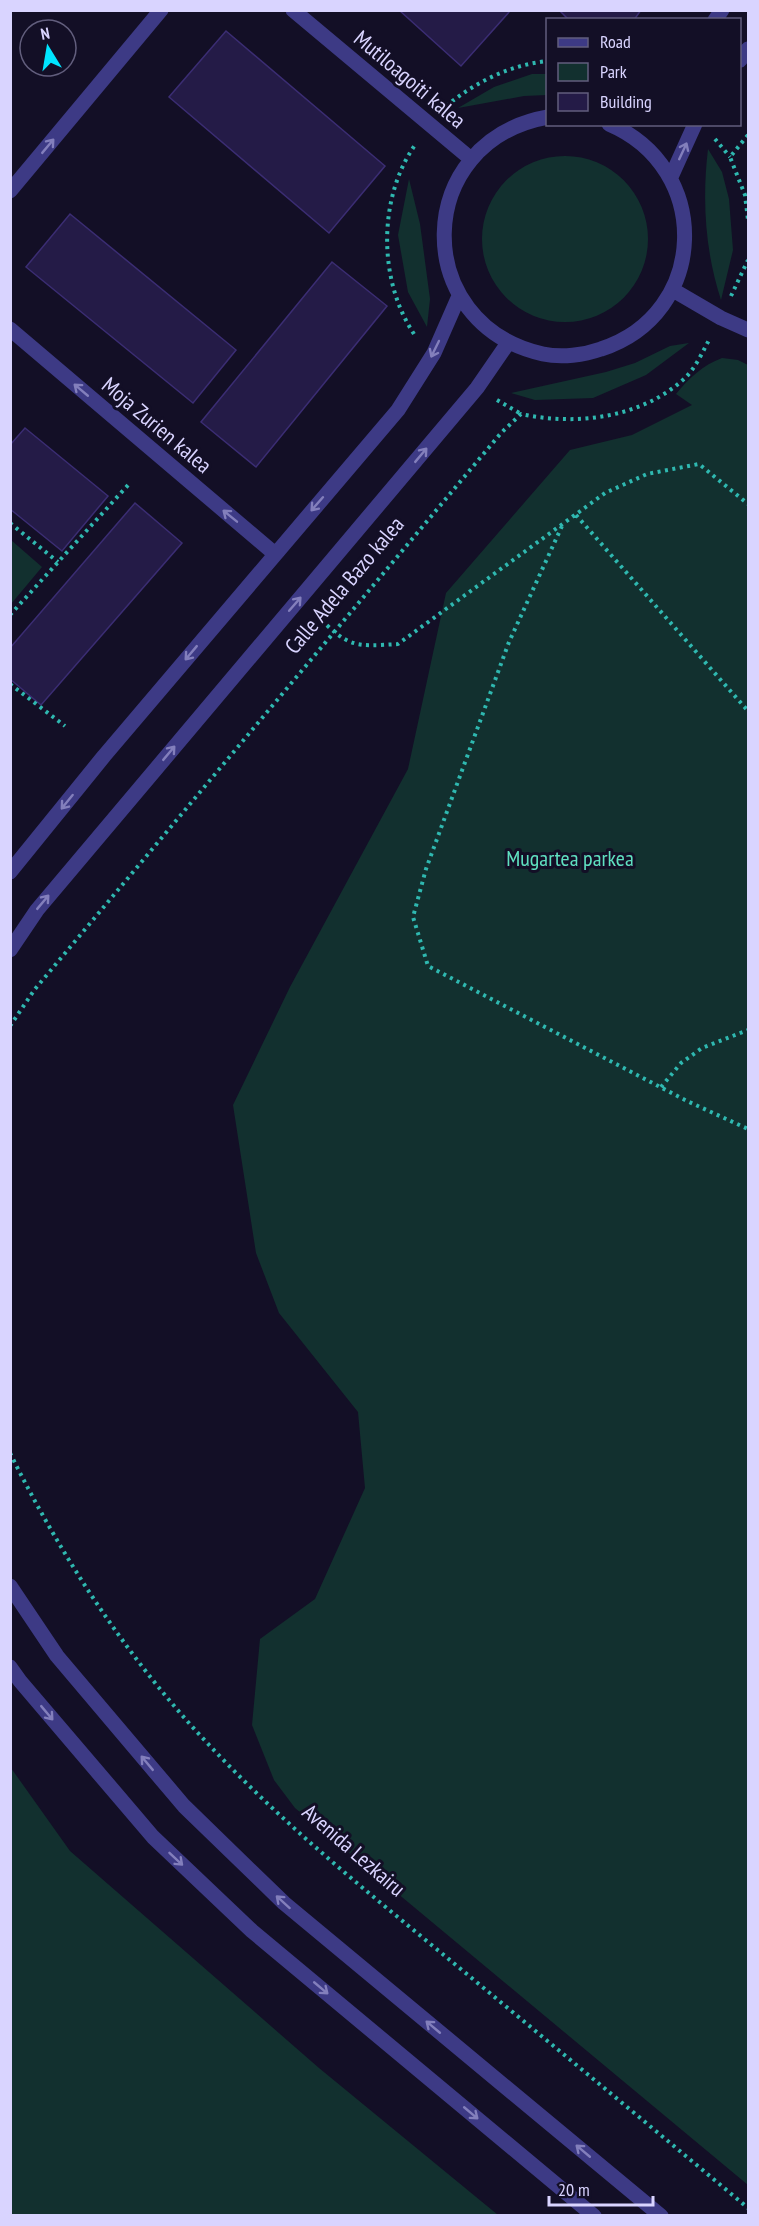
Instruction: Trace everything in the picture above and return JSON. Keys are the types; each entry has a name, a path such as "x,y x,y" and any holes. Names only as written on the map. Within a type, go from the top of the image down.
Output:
{"street":[{"path":"10,191 161,10"},
{"name":"Mutiloagoiti kalea","path":"293,10 471,159"},
{"path":"546,117 528,121 496,135 471,159 452,190 444,226 446,262 459,296 480,323 508,343 545,355 583,355 627,338 650,321 673,290 685,253 684,214 671,177 652,152 627,132 614,126"},
{"path":"671,177 694,126"},
{"path":"673,290 721,318 748,330"},
{"path":"10,872 104,756 398,410 434,353 459,296"},
{"name":"Moja Zurien kalea","path":"10,329 275,554"},
{"name":"Calle Adela Bazo kalea","path":"10,951 37,910 477,388 508,343"},
{"path":"10,1586 57,1656 184,1806 284,1903 661,2216"},
{"path":"10,1667 153,1837 252,1931 594,2216"}],"path":[{"path":"748,135 730,157 745,195 748,220"},
{"name":"Calle Adela Bazo kalea","path":"10,1026 35,989 488,447 522,414 560,420 596,418 626,411 649,402 685,378 721,318 748,260"},
{"path":"334,632 362,646 398,644 605,493 647,474 699,464 748,504"},
{"path":"10,615 129,484"},
{"path":"576,515 748,711"},
{"path":"10,523 58,562"},
{"path":"562,525 509,642 426,869 413,917 428,966 661,1087 748,1129"},
{"path":"10,684 65,726"},
{"path":"661,1087 681,1063 702,1048 748,1030"},
{"name":"Avenida Lezkairu","path":"10,1453 32,1497 108,1620 152,1679 210,1747 304,1838 748,2208"}],"green space":[{"path":"532,74 546,74 546,95 524,96 458,108 494,87"},
{"path":"708,149 722,172 729,199 733,250 721,300 711,263 706,225 705,187"},
{"path":"565,156 581,157 597,162 624,180 642,207 647,223 647,255 642,271 624,298 597,316 581,321 565,322 549,321 533,316 506,298 488,271 483,255 482,239 483,223 488,207 506,180 533,162 549,157"},
{"path":"409,179 420,224 430,299 427,327 408,292 398,235"},
{"path":"689,343 646,375 593,398 535,400 511,393 606,372 635,363 670,346"},
{"name":"Mugartea parkea","path":"722,358 738,360 748,365 748,2185 295,1808 274,1780 252,1725 260,1639 315,1599 365,1488 358,1412 279,1313 256,1253 233,1105 290,987 408,769 446,593 570,450 632,435 692,405 676,394 697,373"},
{"path":"11,540 42,567 11,604"},
{"path":"11,1768 70,1851 319,2068 498,2215 11,2215"}],"building":[{"path":"399,10 510,10 510,11 461,66"},
{"path":"559,10 641,10 635,18 567,18"},
{"path":"226,31 385,166 329,233 169,97"},
{"path":"70,214 236,350 193,403 26,267"},
{"path":"332,262 387,306 256,467 201,422"},
{"path":"25,428 108,496 62,551 10,509 10,445"},
{"path":"135,503 182,543 41,705 10,679 10,648"}]}
